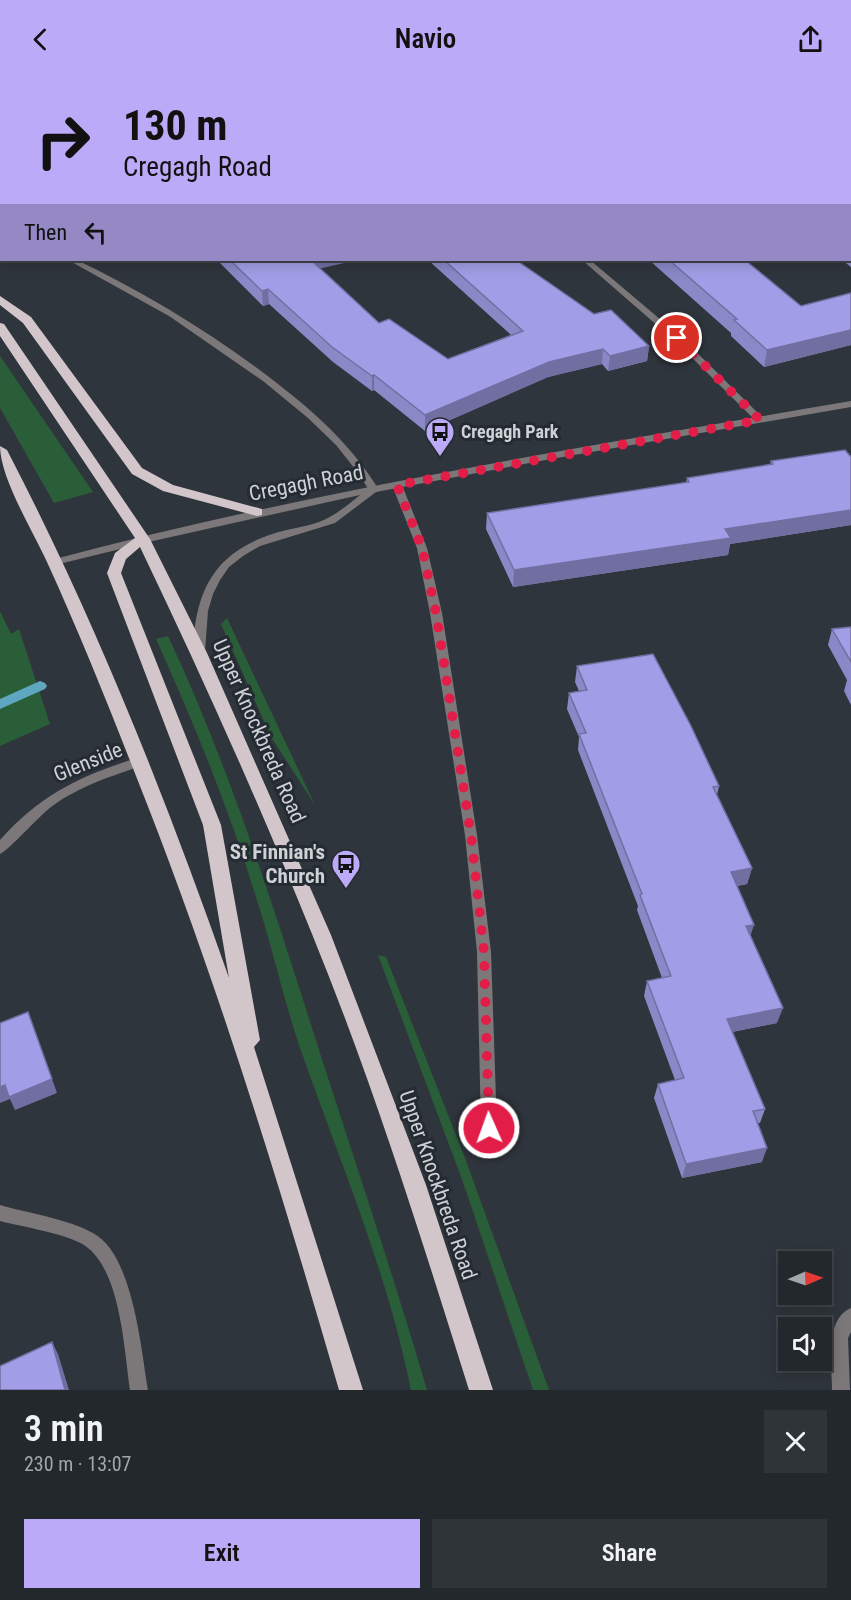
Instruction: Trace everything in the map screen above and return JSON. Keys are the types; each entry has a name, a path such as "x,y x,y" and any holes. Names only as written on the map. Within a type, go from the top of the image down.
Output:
{"highway":[{"path":"0,299 27,320 137,471 168,488 257,512"},
{"name":"Upper Knockbreda Road","path":"0,327 143,539 199,652 322,935 415,1185 481,1390"},
{"path":"0,450 55,562 140,762 184,878 258,1085 351,1390"},
{"path":"143,539 126,549 115,562 114,573 212,825 258,1085"}],"street":[{"path":"74,261 153,300 267,380 344,446 364,471 374,490 327,522 256,543 230,561 209,587 202,605 198,626 199,652"},
{"path":"587,261 677,338 760,420"},
{"name":"Cregagh Road","path":"55,562 257,512 851,405"},
{"path":"397,485 422,548 436,613 471,835 484,952 489,1128"},
{"name":"Glenside","path":"0,849 52,798 72,785 140,762"},
{"path":"0,1213 91,1240 107,1257 119,1284 139,1390"},
{"path":"841,1390 839,1336 851,1316"}],"green space":[{"path":"0,356 93,492 54,503 0,408"},
{"path":"0,611 11,634 19,629 50,724 0,746"},
{"path":"227,618 315,805 271,737 221,624"},
{"path":"168,636 212,738 251,842 375,1221 427,1390 411,1390 401,1345 376,1258 299,1045 246,864 210,766 156,639"},
{"path":"378,955 386,957 465,1158 549,1390 533,1390 463,1182"}],"building":[{"path":"231,261 312,261 379,323 389,319 448,359 523,331 445,261 517,261 594,314 611,310 649,346 610,356 603,349 549,362 425,415 374,375 372,376 332,347 268,289 262,291"},
{"path":"670,261 746,261 801,306 851,293 851,330 767,350 734,320 737,319"},
{"path":"845,450 851,457 851,510 725,529 731,538 514,570 487,513 689,482 687,478 773,464 771,461"},
{"path":"851,627 851,662 832,629"},
{"path":"653,654 719,786 713,787 752,868 731,872 754,925 746,926 783,1008 727,1019 765,1109 753,1111 767,1148 686,1164 658,1084 684,1078 647,981 671,976 640,895 642,894 579,734 586,733 569,693 587,690 577,666"},
{"path":"28,1012 52,1079 9,1097 5,1085 0,1087 0,1023"},
{"path":"52,1342 65,1390 0,1390 0,1366"}],"waterway":[{"path":"0,704 40,686"}],"place":[{"name":"Cregagh Park","path":"440,458"},
{"name":"St Finnian's Church","path":"346,890"}],"route":[{"path":"489,1128 484,952 471,835 436,613 422,548 409,509 397,485 760,420 677,338"}]}
